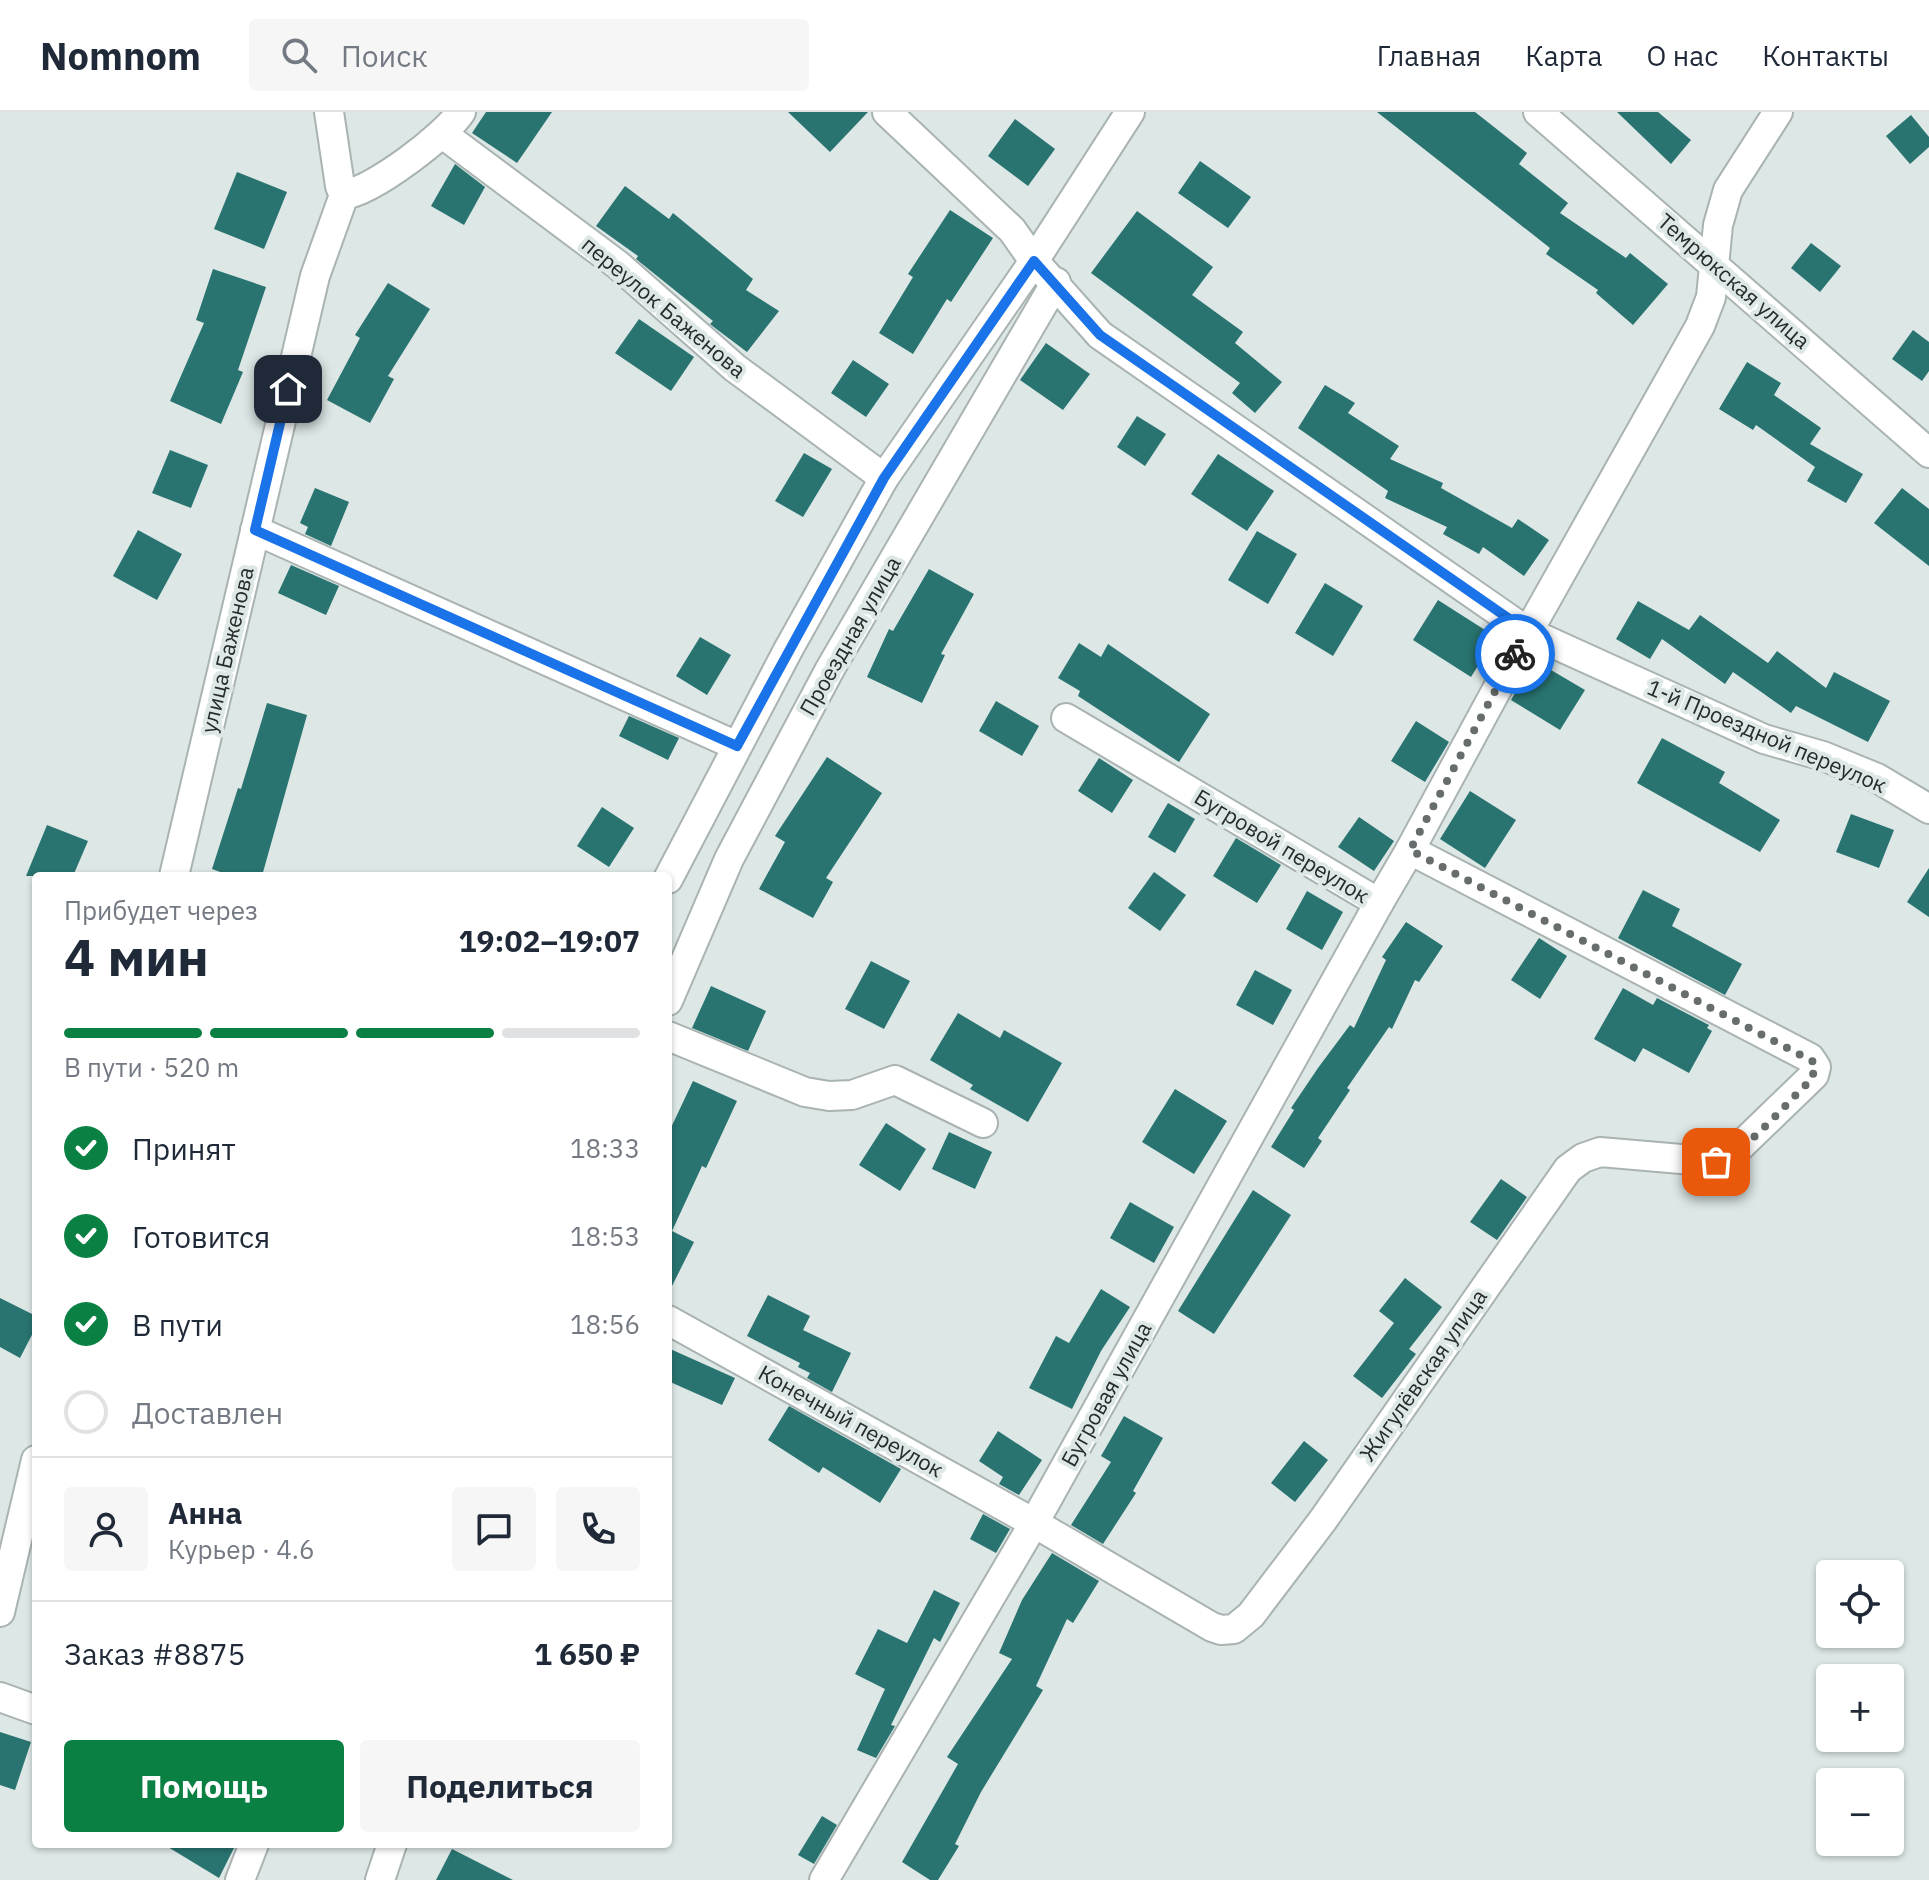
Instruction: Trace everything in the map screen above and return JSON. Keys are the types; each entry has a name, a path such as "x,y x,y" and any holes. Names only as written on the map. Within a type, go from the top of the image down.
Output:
{"street":[{"path":"329,112 344,195 363,189 444,135 461,112"},
{"name":"1-й Проездной переулок","path":"887,112 1012,230 1034,261 1056,282 1100,335 1528,632 1764,739 1823,756 1877,778 1929,809"},
{"name":"Проездная улица","path":"672,872 884,478 1034,261 1130,112"},
{"name":"Темрюкская улица","path":"1538,112 1929,453"},
{"path":"1410,850 1700,326 1711,297 1713,262 1728,190 1778,112"},
{"name":"переулок Баженова","path":"444,135 618,265 735,368 884,478"},
{"name":"улица Баженова","path":"175,872 315,276 344,195"},
{"name":"Проездная улица","path":"672,992 729,859 830,669 1056,282"},
{"path":"255,530 737,746"},
{"name":"Бугровой переулок","path":"1066,718 1379,903 1410,850"},
{"name":"Жигулёвская улица","path":"1034,1523 1212,1627 1234,1629 1244,1623 1323,1520 1568,1169 1583,1158 1600,1152 1716,1162 1729,1157 1810,1081 1816,1067 1810,1058 1410,850"},
{"name":"Бугровая улица","path":"824,1880 1034,1523 1379,903"},
{"path":"672,1038 805,1092 829,1096 852,1095 895,1080 983,1123"},
{"name":"Конечный переулок","path":"672,1322 1034,1523"},
{"path":"0,1612 32,1477"},
{"path":"0,1697 32,1709"},
{"path":"240,1880 252,1848"},
{"path":"380,1880 391,1848"}],"building":[{"path":"486,112 552,112 517,163 472,133"},
{"path":"788,112 868,112 830,152"},
{"path":"1377,112 1475,112 1527,153 1519,164 1568,203 1560,213 1626,258 1630,253 1668,284 1633,325 1596,293 1598,290 1546,254 1550,248"},
{"path":"1617,112 1658,112 1691,140 1671,164"},
{"path":"1911,115 1929,137 1929,147 1910,164 1886,136"},
{"path":"1015,119 1055,149 1028,186 988,156"},
{"path":"1200,161 1251,197 1228,228 1178,193"},
{"path":"455,164 485,187 464,225 431,206"},
{"path":"237,172 287,192 264,249 214,229"},
{"path":"625,186 669,219 673,213 753,279 746,290 779,311 747,352 636,259 638,256 596,226"},
{"path":"950,210 993,238 951,302 947,299 913,354 879,333 913,277 908,274"},
{"path":"1137,211 1213,267 1192,295 1243,332 1235,343 1282,382 1255,413 1232,393 1240,383 1091,273"},
{"path":"1811,243 1841,266 1820,292 1791,268"},
{"path":"213,269 266,287 238,370 243,372 221,424 170,401 204,323 196,320"},
{"path":"388,283 430,309 388,376 394,379 370,423 327,400 360,338 355,335"},
{"path":"639,319 694,357 671,391 615,353"},
{"path":"1913,330 1929,342 1929,371 1922,381 1892,359"},
{"path":"1046,343 1090,374 1063,410 1020,380"},
{"path":"853,360 889,384 866,417 831,393"},
{"path":"1747,362 1781,383 1774,395 1821,428 1810,444 1863,474 1846,503 1807,481 1815,467 1756,425 1753,430 1719,409"},
{"path":"1325,385 1355,403 1348,413 1399,446 1390,459 1443,483 1441,488 1512,528 1518,519 1549,540 1524,576 1483,547 1479,554 1443,534 1447,527 1385,498 1388,491 1298,428"},
{"path":"1137,416 1166,434 1145,466 1117,447"},
{"path":"170,450 208,465 191,508 152,493"},
{"path":"804,453 832,469 803,517 775,501"},
{"path":"1218,454 1274,491 1247,531 1191,494"},
{"path":"315,488 349,502 331,546 305,534 308,527 300,523"},
{"path":"1902,488 1929,509 1929,566 1874,523"},
{"path":"138,530 182,554 157,600 113,576"},
{"path":"1257,531 1297,554 1268,604 1228,580"},
{"path":"291,565 339,586 326,615 278,593"},
{"path":"929,569 974,594 941,654 945,655 922,703 867,677 889,629 893,631"},
{"path":"1325,583 1363,606 1333,656 1295,633"},
{"path":"1438,600 1496,637 1471,677 1413,640"},
{"path":"1638,601 1689,630 1700,615 1768,663 1777,651 1826,688 1834,672 1890,701 1868,742 1796,706 1791,713 1733,672 1725,684 1662,639 1650,659 1616,639"},
{"path":"700,637 731,655 707,695 676,676"},
{"path":"1079,643 1101,657 1108,644 1210,714 1179,762 1078,696 1080,691 1058,678"},
{"path":"1534,660 1585,690 1560,730 1511,700"},
{"path":"996,701 1039,726 1022,756 979,731"},
{"path":"267,703 307,715 263,872 220,872 212,869 238,788 241,789"},
{"path":"629,716 679,738 668,760 619,736"},
{"path":"1416,721 1449,742 1425,782 1391,761"},
{"path":"1662,738 1725,772 1719,783 1780,820 1760,852 1637,783"},
{"path":"827,757 882,793 826,878 833,882 813,918 759,889 785,842 775,836"},
{"path":"1099,758 1133,780 1112,813 1078,791"},
{"path":"1470,791 1516,820 1485,868 1440,839"},
{"path":"1168,803 1195,819 1175,853 1148,837"},
{"path":"602,807 634,828 609,867 577,846"},
{"path":"1851,814 1894,830 1879,868 1836,852"},
{"path":"1359,817 1394,841 1374,871 1338,847"},
{"path":"47,825 88,841 75,872 32,872 32,876 26,876"},
{"path":"1236,838 1281,865 1257,903 1213,876"},
{"path":"1929,868 1929,917 1907,902"},
{"path":"1154,872 1186,895 1160,931 1128,908"},
{"path":"1643,890 1680,909 1672,926 1742,964 1725,995 1618,938"},
{"path":"1307,891 1343,912 1322,950 1286,929"},
{"path":"1406,922 1443,946 1419,982 1415,980 1392,1029 1389,1027 1347,1088 1350,1090 1318,1138 1322,1141 1304,1168 1271,1147 1294,1110 1291,1108 1318,1068 1350,1025 1354,1028 1386,960 1382,957"},
{"path":"1539,938 1567,956 1540,999 1511,980"},
{"path":"871,961 910,981 884,1029 845,1009"},
{"path":"1255,970 1292,990 1273,1025 1236,1005"},
{"path":"711,986 766,1011 748,1051 692,1028"},
{"path":"1623,988 1653,1005 1657,998 1709,1025 1707,1028 1712,1031 1689,1073 1643,1048 1635,1062 1594,1039"},
{"path":"958,1013 1000,1038 1004,1030 1062,1063 1028,1122 970,1089 973,1085 930,1060"},
{"path":"693,1081 737,1101 672,1231 672,1126"},
{"path":"1175,1089 1227,1121 1194,1174 1142,1142"},
{"path":"886,1123 926,1149 900,1191 859,1165"},
{"path":"949,1132 992,1152 975,1189 932,1169"},
{"path":"1501,1179 1527,1197 1497,1240 1470,1222"},
{"path":"1253,1190 1291,1215 1214,1334 1178,1311"},
{"path":"1130,1202 1174,1227 1154,1263 1110,1238"},
{"path":"672,1231 694,1242 672,1286"},
{"path":"1405,1278 1442,1307 1409,1349 1416,1354 1382,1398 1353,1376 1394,1323 1379,1311"},
{"path":"1101,1289 1130,1307 1101,1351 1072,1409 1029,1388 1056,1336 1069,1343"},
{"path":"768,1295 810,1316 803,1330 851,1353 832,1392 807,1378 810,1373 798,1367 800,1363 747,1336"},
{"path":"0,1298 32,1314 32,1335 20,1358 0,1347"},
{"path":"672,1350 735,1378 722,1405 672,1383"},
{"path":"789,1406 901,1469 880,1503 823,1467 819,1473 768,1440"},
{"path":"1124,1416 1163,1438 1133,1491 1136,1493 1103,1544 1071,1525 1111,1462 1101,1456"},
{"path":"998,1431 1042,1460 1019,1495 999,1484 1003,1477 979,1461"},
{"path":"1304,1441 1328,1460 1295,1502 1271,1483"},
{"path":"983,1514 1010,1529 996,1553 970,1539"},
{"path":"1052,1553 1099,1581 1073,1623 1067,1619 1036,1686 1043,1690 981,1792 955,1844 959,1846 938,1880 930,1880 902,1862 958,1764 947,1757 1012,1659 999,1653 1022,1600"},
{"path":"934,1590 960,1603 940,1642 934,1638 891,1725 895,1726 876,1758 857,1750 885,1689 855,1674 878,1629 907,1643"},
{"path":"0,1732 31,1742 15,1790 0,1785"},
{"path":"822,1816 837,1825 814,1864 798,1855"},
{"path":"170,1848 234,1848 219,1878"},
{"path":"452,1849 513,1880 436,1880"}],"way so far":[{"path":"1515,654 1410,850 1814,1062 1816,1067 1810,1081 1743,1146 1716,1162"}],"route":[{"path":"288,389 255,530 737,746 884,478 1034,261 1056,282 1100,335 1528,632 1515,654"}]}
